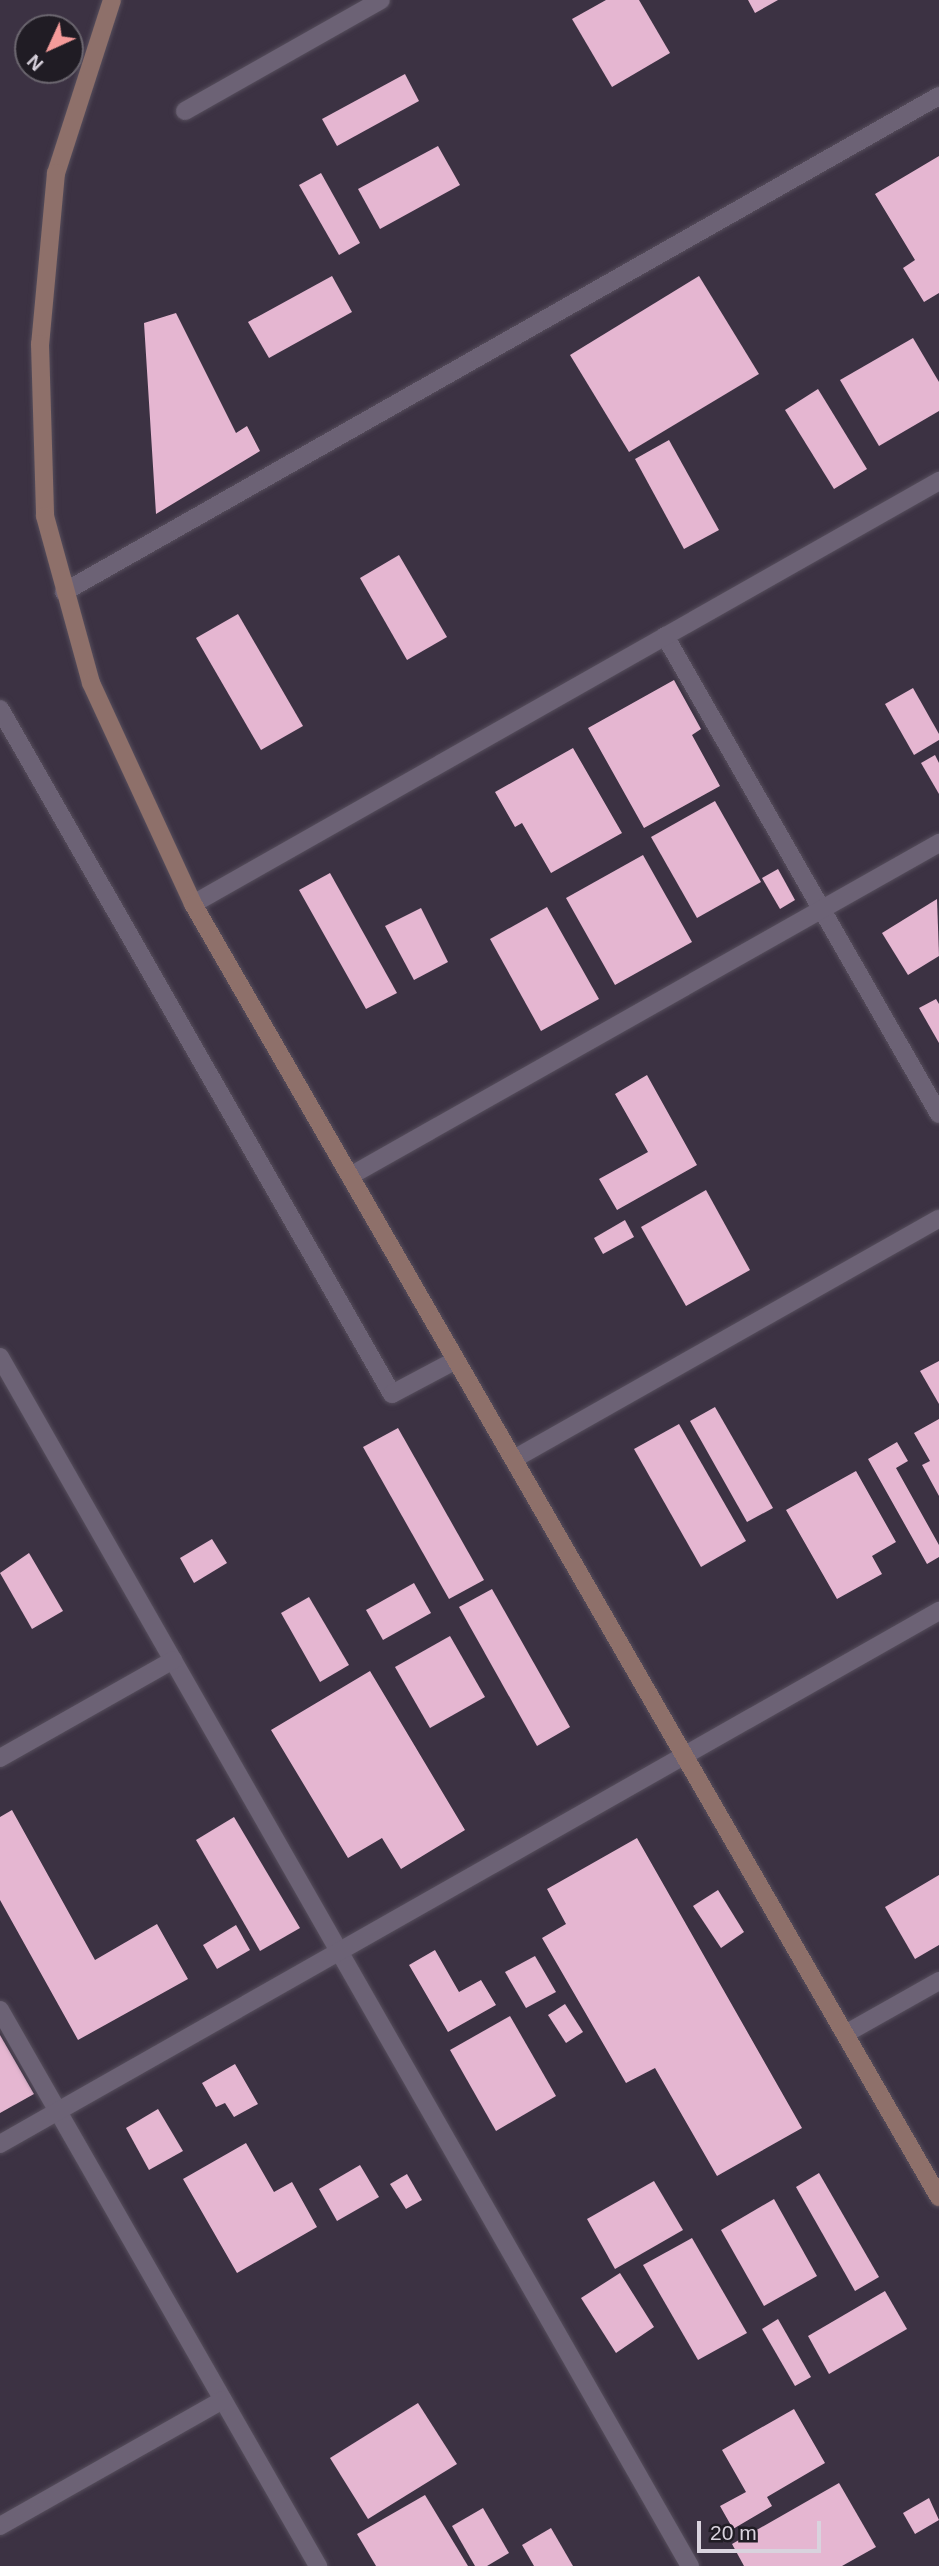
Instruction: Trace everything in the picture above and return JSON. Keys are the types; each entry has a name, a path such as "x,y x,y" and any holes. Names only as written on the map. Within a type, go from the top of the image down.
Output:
{"main road":[{"path":"112,0 55,173 40,344 45,516 91,683 193,904 939,2197"}],"street":[{"path":"185,111 380,0"},
{"path":"64,592 939,96"},
{"path":"193,904 939,481"},
{"path":"665,636 939,1114"},
{"path":"0,709 391,1394 456,1360"},
{"path":"350,1177 939,843"},
{"path":"514,1459 939,1219"},
{"path":"0,1357 690,2566"},
{"path":"0,2144 939,1611"},
{"path":"0,1758 173,1660"},
{"path":"845,2034 939,1980"},
{"path":"0,2010 318,2566"},
{"path":"0,2526 223,2399"}],"building":[{"path":"606,0 639,0 670,53 612,87 572,19"},
{"path":"748,0 778,0 755,13"},
{"path":"405,74 419,101 337,146 322,119"},
{"path":"438,146 460,185 380,229 358,189"},
{"path":"939,156 939,293 924,302 903,268 915,260 875,194"},
{"path":"321,173 360,243 339,255 299,185"},
{"path":"332,276 352,312 269,358 248,322"},
{"path":"699,276 759,374 629,452 570,355"},
{"path":"176,313 236,433 247,426 260,451 156,514 144,323"},
{"path":"913,338 939,382 939,411 879,446 840,380"},
{"path":"818,389 867,469 834,489 785,410"},
{"path":"669,440 719,530 684,549 635,459"},
{"path":"399,555 447,637 407,660 360,578"},
{"path":"238,614 303,726 261,750 196,638"},
{"path":"674,680 701,729 692,735 720,786 644,828 588,728"},
{"path":"913,688 939,734 939,740 914,755 885,704"},
{"path":"573,748 622,833 551,873 522,823 515,827 495,792"},
{"path":"935,755 939,763 939,794 921,763"},
{"path":"715,801 761,882 697,918 651,837"},
{"path":"643,855 692,942 615,985 566,898"},
{"path":"778,869 795,900 780,909 762,878"},
{"path":"330,873 397,993 366,1009 299,890"},
{"path":"937,899 939,956 908,975 882,933"},
{"path":"547,907 599,999 541,1031 490,939"},
{"path":"421,908 448,962 414,980 385,926"},
{"path":"936,999 939,1004 939,1043 919,1008"},
{"path":"647,1075 697,1165 617,1210 599,1179 648,1152 615,1094"},
{"path":"706,1190 750,1270 686,1306 641,1227"},
{"path":"625,1220 634,1237 603,1254 594,1238"},
{"path":"939,1361 939,1404 920,1371"},
{"path":"715,1407 773,1508 747,1522 690,1421"},
{"path":"939,1419 939,1496 922,1465 930,1461 914,1433"},
{"path":"679,1424 746,1541 701,1567 634,1449"},
{"path":"398,1428 484,1580 449,1599 363,1447"},
{"path":"897,1442 908,1461 896,1468 939,1545 939,1557 927,1564 868,1459"},
{"path":"856,1471 896,1542 872,1556 882,1574 837,1599 786,1510"},
{"path":"212,1539 227,1563 194,1583 180,1558"},
{"path":"29,1553 63,1611 32,1629 0,1573"},
{"path":"414,1583 431,1613 383,1640 366,1610"},
{"path":"492,1589 570,1727 537,1746 459,1607"},
{"path":"309,1597 349,1665 320,1682 281,1613"},
{"path":"450,1636 485,1697 430,1728 395,1667"},
{"path":"370,1671 465,1830 401,1869 382,1838 348,1858 271,1730"},
{"path":"12,1810 95,1960 157,1924 188,1979 78,2040 0,1900 0,1817"},
{"path":"234,1817 300,1928 260,1951 196,1840"},
{"path":"637,1838 802,2128 717,2176 655,2068 626,2083 542,1938 566,1924 547,1889"},
{"path":"939,1875 939,1945 915,1959 885,1907"},
{"path":"718,1890 744,1932 721,1948 693,1906"},
{"path":"236,1925 250,1950 217,1969 203,1945"},
{"path":"435,1950 459,1992 481,1980 496,2005 448,2032 409,1965"},
{"path":"535,1956 556,1992 526,2008 505,1972"},
{"path":"565,2004 583,2032 566,2043 548,2015"},
{"path":"510,2016 556,2096 496,2131 450,2050"},
{"path":"0,2035 34,2094 0,2113"},
{"path":"235,2064 258,2104 234,2117 225,2103 216,2107 202,2083"},
{"path":"158,2109 183,2151 149,2170 126,2128"},
{"path":"246,2143 274,2192 292,2182 317,2227 237,2273 183,2179"},
{"path":"360,2165 379,2197 337,2221 319,2189"},
{"path":"819,2173 879,2277 855,2291 796,2187"},
{"path":"407,2174 422,2200 406,2209 390,2184"},
{"path":"654,2181 683,2230 615,2269 587,2219"},
{"path":"774,2199 817,2276 764,2306 721,2230"},
{"path":"692,2238 747,2333 698,2360 643,2265"},
{"path":"620,2273 654,2327 616,2353 581,2298"},
{"path":"885,2291 907,2329 829,2374 808,2336"},
{"path":"778,2319 811,2377 795,2386 762,2329"},
{"path":"418,2403 457,2464 368,2519 330,2458"},
{"path":"794,2409 825,2463 767,2497 772,2506 733,2529 720,2506 746,2492 722,2450"},
{"path":"839,2483 876,2547 842,2566 744,2566 732,2544"},
{"path":"425,2495 468,2566 376,2566 357,2534"},
{"path":"929,2498 939,2520 915,2534 903,2513"},
{"path":"483,2508 509,2553 487,2566 475,2566 452,2526"},
{"path":"551,2528 573,2566 534,2566 522,2545"}]}
